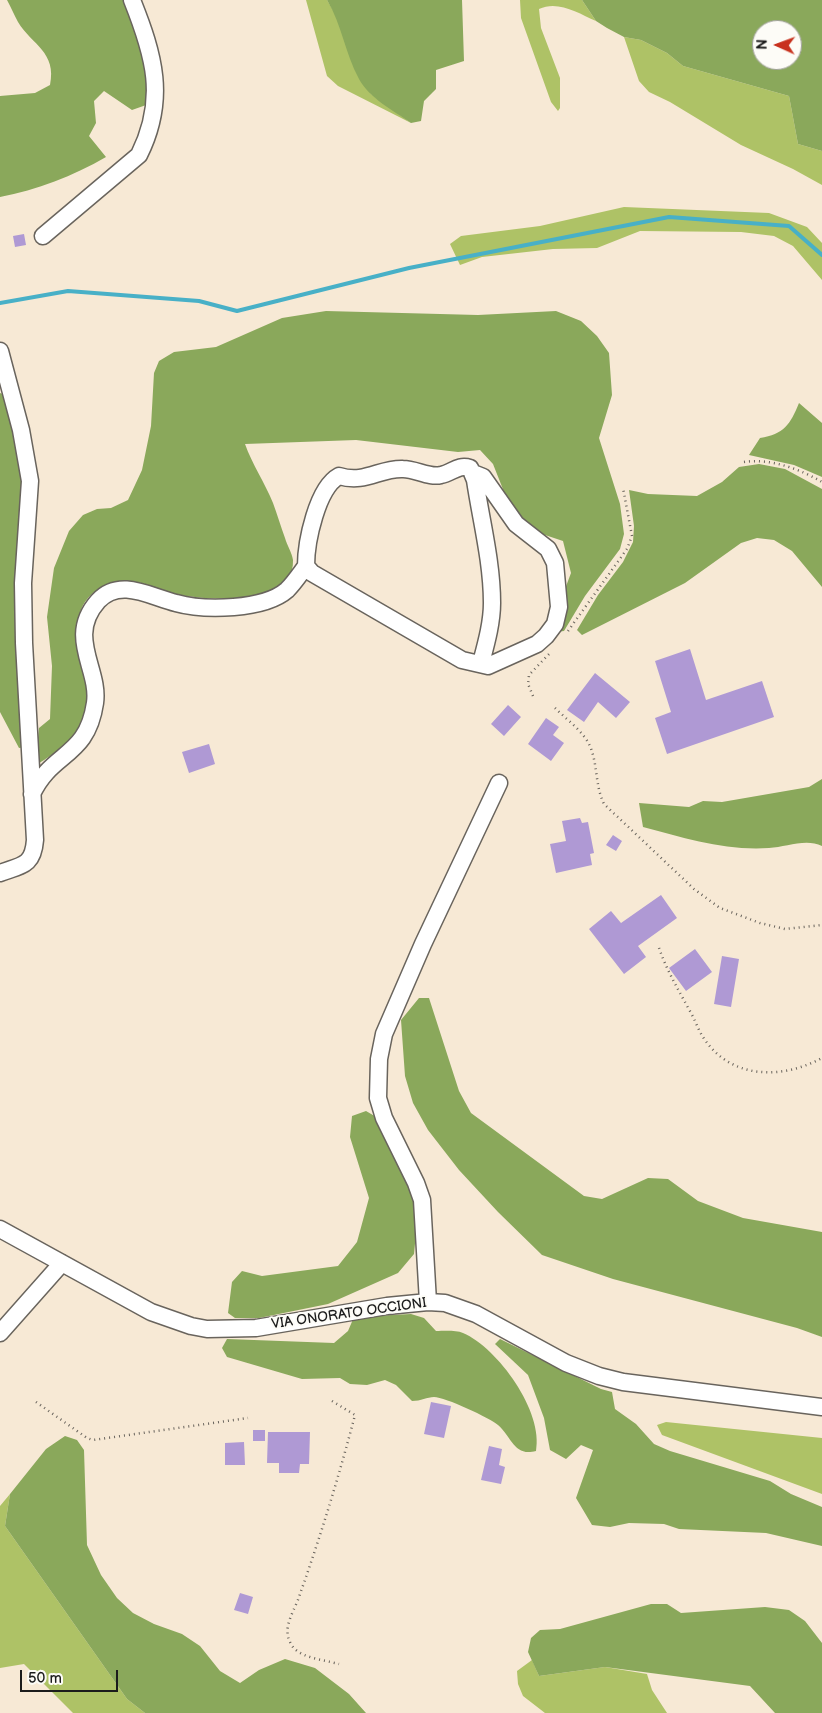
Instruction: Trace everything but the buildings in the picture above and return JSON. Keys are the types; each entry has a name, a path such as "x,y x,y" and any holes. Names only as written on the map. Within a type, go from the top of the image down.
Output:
{"street":[{"path":"43,236 140,155 147,140 154,114 155,68 151,50 132,0"},
{"path":"0,351 21,430 30,481 24,583 24,643 34,851 26,863 0,873"},
{"path":"32,794 37,784 52,766 79,744 90,725 96,701 96,689 85,652 84,639 90,615 100,599 107,593 124,588 178,604 197,606 253,605 263,603 287,590 306,566 309,533 320,503 335,478 340,476 351,480 364,479 404,469 439,476 465,466 473,473 483,477 516,524 548,549 555,563 559,592 555,624 537,644 508,659 488,666 462,660 312,573 306,566"},
{"path":"473,473 489,570 492,603 488,634 481,663"},
{"path":"428,1302 422,1200 380,1105 377,1076 378,1059 384,1034 419,953 499,784"},
{"name":"VIA ONORATO OCCIONI","path":"0,1230 151,1312 176,1322 207,1329 262,1327 428,1302 445,1303 476,1314 550,1356 599,1376 623,1382 822,1407"},
{"path":"0,1333 62,1263"}],"path":[{"path":"744,462 759,460 788,467 822,482"},
{"path":"567,633 626,549 632,536 624,488"},
{"path":"533,696 528,684 529,676 552,651"},
{"path":"555,708 580,731 590,747 599,794 604,804 694,889 720,908 760,923 784,929 822,925"},
{"path":"659,948 668,974 706,1041 720,1056 736,1068 749,1072 766,1073 793,1070 822,1058"},
{"path":"332,1400 355,1415 331,1504 298,1600 287,1626 291,1645 298,1652 339,1664"},
{"path":"36,1402 87,1438 93,1440 248,1418"}],"green space":[{"path":"7,0 126,0 142,44 154,92 149,104 132,110 104,91 94,101 96,123 89,136 106,157 54,182 0,197 0,96 35,93 50,85 51,74 47,57 18,22"},
{"path":"306,0 327,0 336,15 371,94 411,123 338,86 327,76"},
{"path":"327,0 462,0 464,61 436,70 436,89 424,101 421,121 411,123 382,104 363,86 354,69"},
{"path":"520,0 582,0 596,21 561,7 553,6 539,9 541,28 560,78 560,108 558,111 551,102 521,18"},
{"path":"582,0 822,0 822,151 798,144 789,96 683,66 667,53 641,40 624,37 596,21"},
{"path":"624,37 641,40 667,53 683,66 789,96 798,144 822,151 822,185 793,169 741,145 670,102 649,92 639,81"},
{"path":"624,207 769,213 807,227 822,243 822,280 793,246 774,236 741,232 640,231 597,248 553,249 482,257 460,265 450,244 461,236 540,226"},
{"path":"326,311 478,315 556,311 581,321 597,336 609,353 612,395 599,438 620,504 624,534 620,549 585,596 564,631 556,632 562,597 571,573 563,541 524,528 508,502 493,464 480,450 458,452 356,440 245,444 273,503 292,555 290,575 280,586 266,593 229,599 174,594 142,583 130,582 116,583 97,590 88,598 80,611 78,627 88,695 87,712 82,727 61,748 35,766 39,728 50,719 52,666 47,617 54,568 69,531 83,515 97,509 111,508 128,500 142,470 151,426 154,373 159,361 174,352 216,347 282,318"},
{"path":"0,393 8,396 23,461 27,747 19,748 0,712"},
{"path":"799,403 822,423 822,477 794,465 749,455 760,438 781,431 789,423"},
{"path":"759,464 785,469 822,489 822,587 792,551 774,540 757,538 741,543 685,583 582,635 577,630 598,595 623,562 633,542 634,526 629,490 648,494 697,496 722,482 739,467"},
{"path":"822,779 822,846 803,843 769,848 737,848 705,843 643,827 639,803 689,807 703,801 722,802 809,787"},
{"path":"419,998 429,998 459,1091 471,1113 584,1196 602,1199 648,1178 668,1179 698,1201 743,1218 822,1232 822,1337 797,1328 613,1279 542,1255 459,1170 428,1130 413,1103 405,1076 401,1020"},
{"path":"366,1111 378,1118 401,1165 418,1213 414,1254 398,1273 328,1304 259,1318 235,1318 228,1313 232,1282 242,1271 262,1276 338,1266 357,1242 369,1198 350,1137 352,1116"},
{"path":"411,1314 424,1318 436,1331 463,1333 477,1341 504,1367 526,1400 533,1418 537,1435 536,1451 529,1452 518,1449 498,1425 448,1400 434,1397 412,1401 396,1385 385,1380 367,1385 350,1384 340,1378 302,1379 227,1357 222,1348 227,1339 334,1343 348,1331 354,1317"},
{"path":"500,1339 601,1389 612,1392 615,1409 636,1424 654,1444 670,1451 770,1481 791,1494 822,1507 822,1546 766,1533 679,1529 664,1524 629,1523 610,1527 592,1525 576,1498 593,1450 581,1445 566,1459 550,1450 544,1418 528,1375 495,1344"},
{"path":"666,1422 822,1438 822,1494 662,1435 657,1425"},
{"path":"65,1436 77,1440 84,1450 87,1545 101,1575 117,1598 133,1613 154,1624 182,1634 200,1646 220,1671 240,1683 259,1670 285,1659 315,1668 349,1694 366,1713 145,1713 127,1699 5,1526 10,1494 46,1449"},
{"path":"10,1494 5,1526 127,1699 145,1713 73,1713 24,1664 0,1668 0,1506"},
{"path":"651,1604 667,1604 681,1613 765,1607 789,1610 805,1621 822,1643 822,1713 775,1713 750,1686 605,1667 539,1676 528,1652 531,1638 540,1630 560,1629"},
{"path":"532,1660 539,1676 605,1667 647,1674 652,1690 667,1713 545,1713 523,1696 518,1684 517,1671"}],"waterway":[{"path":"0,303 68,291 199,301 237,311 409,268 669,217 789,226 822,255"}]}
